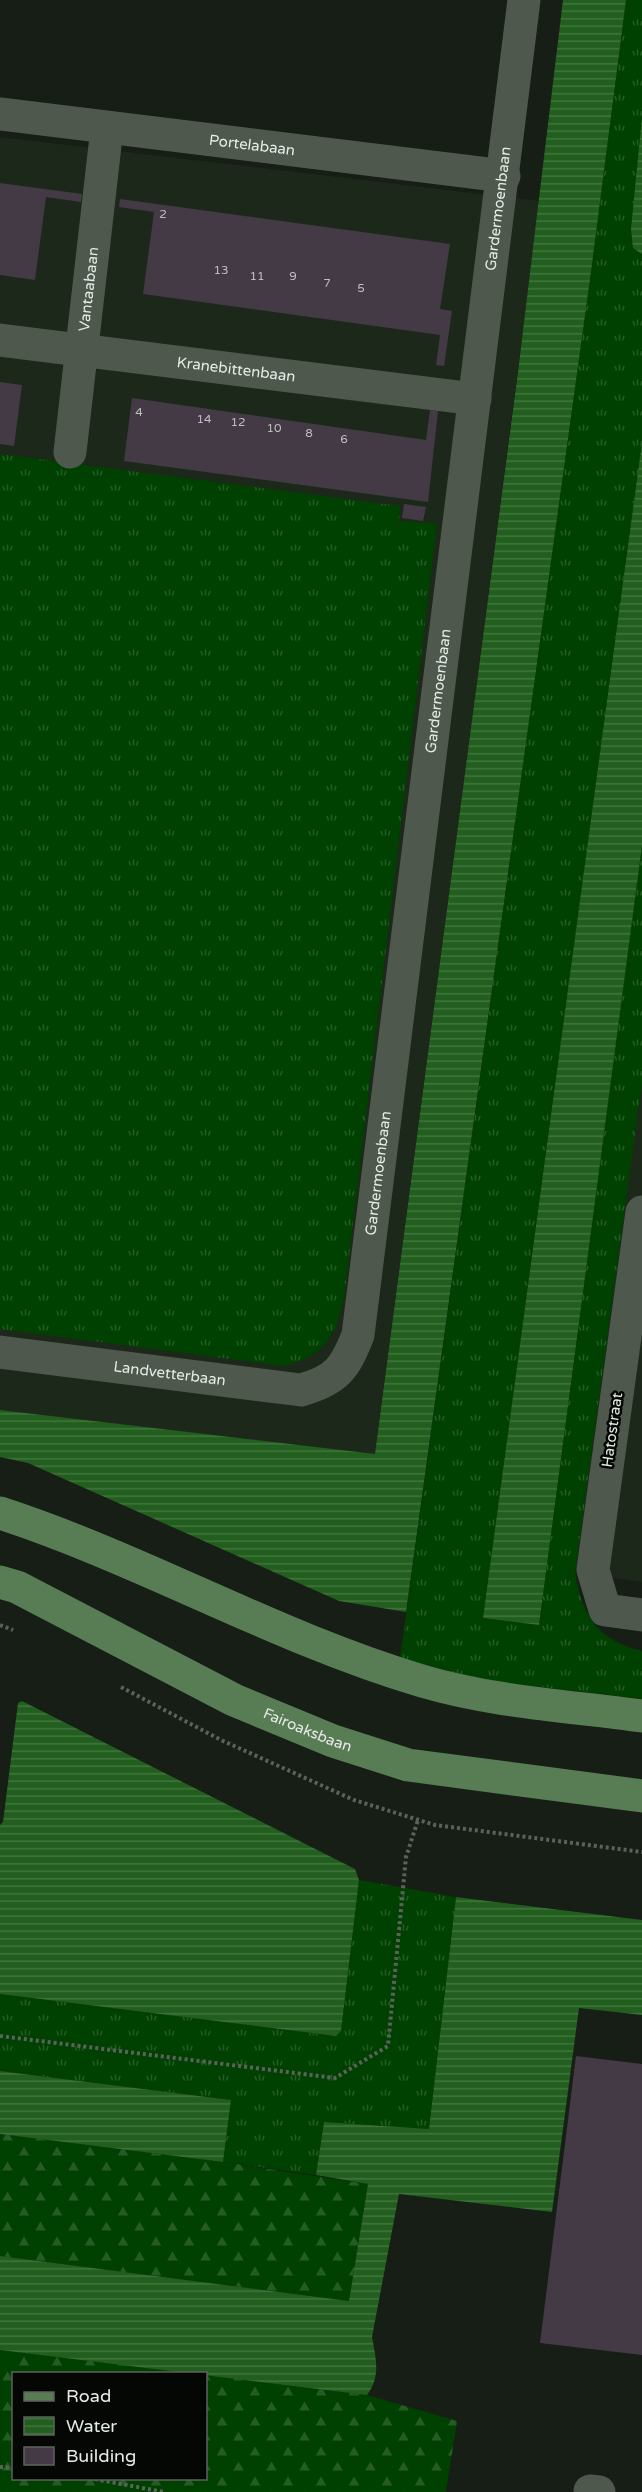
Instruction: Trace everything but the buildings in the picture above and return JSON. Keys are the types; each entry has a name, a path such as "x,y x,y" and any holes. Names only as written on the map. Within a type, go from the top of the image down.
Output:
{"main road":[{"path":"0,1513 54,1530 346,1656 423,1682 477,1695 642,1716"},
{"name":"Fairoaksbaan","path":"0,1582 26,1592 234,1700 333,1741 408,1765 642,1796"}],"street":[{"name":"Gardermoenbaan","path":"336,1376 349,1358 358,1335 504,176 524,0"},
{"name":"Portelabaan","path":"0,114 504,176"},
{"name":"Vantaabaan","path":"70,452 107,128"},
{"name":"Kranebittenbaan","path":"0,340 475,399"},
{"name":"Hatostraat","path":"642,1212 593,1569 605,1610 642,1615"},
{"name":"Landvetterbaan","path":"0,1352 301,1390 319,1385 336,1376"}],"path":[{"path":"0,2036 334,2078 388,2046 406,1857 418,1820"},
{"path":"100,2480 164,2492"}],"shaded area":[{"path":"0,137 540,201 375,1455 0,1410"},
{"path":"642,846 642,1582 547,1568"}],"green space":[{"path":"626,0 642,0 642,442 483,1618 539,1625 642,846 642,1084 575,1572 582,1601 594,1624 614,1640 642,1651 642,1699 507,1683 463,1675 400,1658 591,272"},
{"path":"0,454 400,506 399,521 437,523 344,1298 337,1323 326,1342 310,1356 285,1366 0,1329"},
{"path":"359,1880 456,1897 429,2129 324,2122 316,2175 223,2162 231,2100 0,2071 0,1994 336,2036 341,2031"},
{"path":"0,2134 223,2162 368,2184 349,2301 0,2256"},
{"path":"0,2350 185,2372 12,2372 12,2480 207,2480 207,2375 367,2395 457,2421 446,2492 0,2492"}],"water":[{"path":"563,0 626,0 591,272 406,1612 339,1601 28,1463 0,1457 0,1410 375,1454 518,372"},
{"path":"642,117 642,254 633,248 631,229"},
{"path":"642,442 642,846 539,1625 483,1618"},
{"path":"22,1701 355,1869 359,1880 341,2031 336,2036 0,1994 0,1825 3,1822 18,1703"},
{"path":"456,1897 642,1920 642,2015 579,2008 552,2212 399,2194 372,2337 376,2374 367,2395 207,2375 207,2372 179,2372 0,2350 0,2256 349,2301 368,2184 316,2175 324,2122 429,2129"},
{"path":"0,2071 231,2100 223,2162 0,2134"}]}
